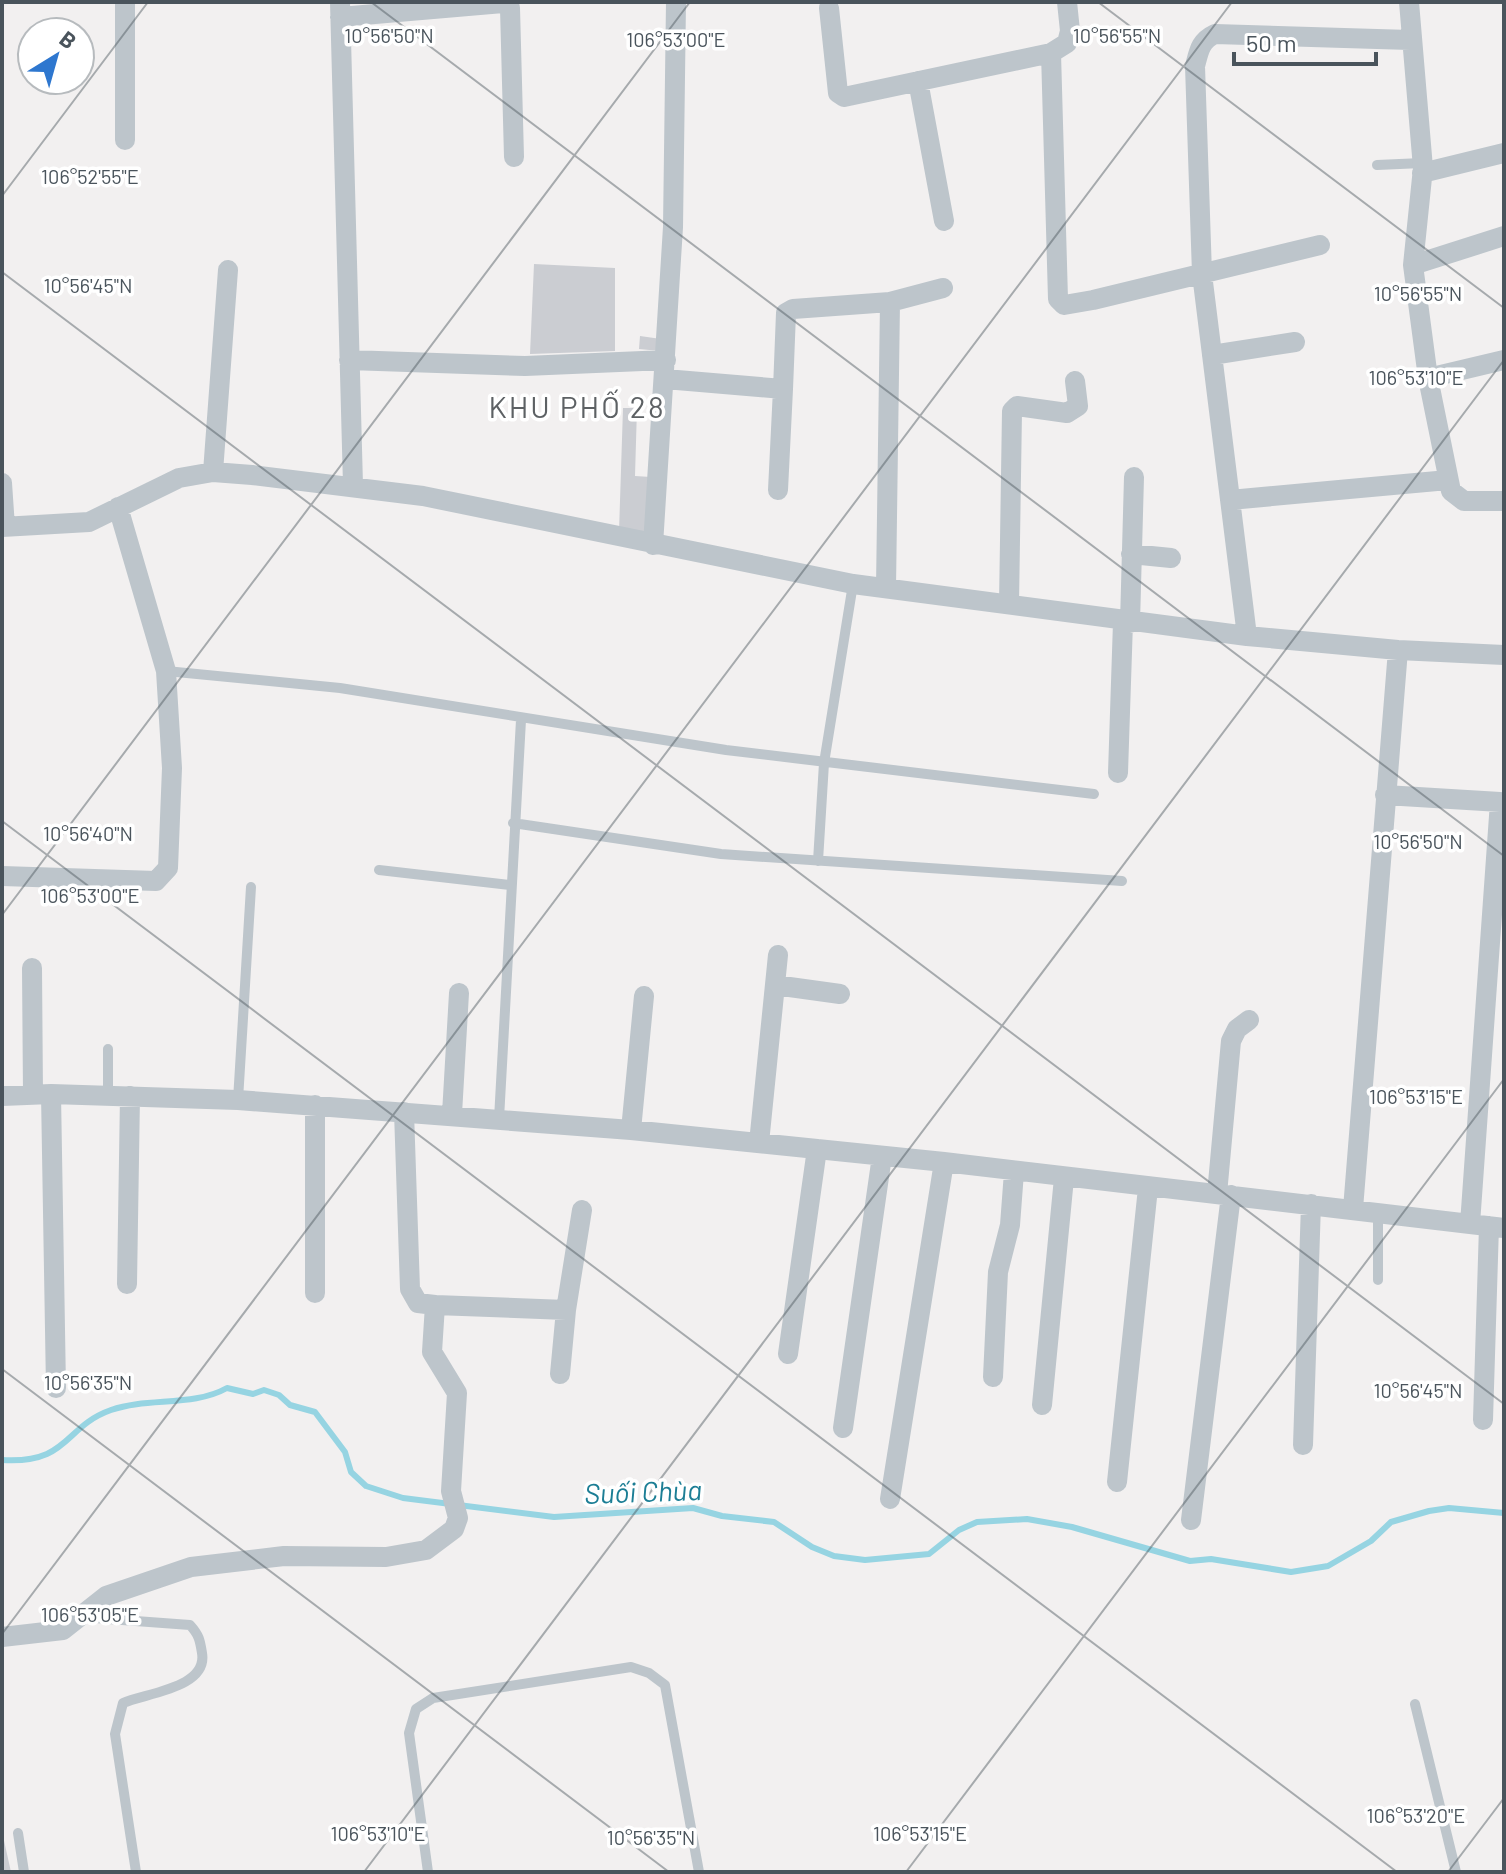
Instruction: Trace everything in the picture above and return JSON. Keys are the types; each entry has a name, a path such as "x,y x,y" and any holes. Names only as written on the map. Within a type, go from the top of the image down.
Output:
{"street":[{"path":"125,2 125,140"},
{"path":"653,545 673,227 676,2"},
{"path":"829,8 838,93 844,97 1051,53 1067,43 1070,31 1067,2"},
{"path":"1409,2 1422,168 1413,265 1428,378 1448,480 1456,497 1464,501 1504,501"},
{"path":"353,485 340,9 503,3 510,8 514,157"},
{"path":"1247,636 1202,274 1195,66 1204,39 1215,34 1410,40"},
{"path":"1051,53 1058,299 1064,305 1320,245"},
{"path":"918,81 944,221"},
{"path":"1422,168 1504,153"},
{"path":"1413,265 1504,236"},
{"path":"213,472 228,270"},
{"path":"778,490 786,313 793,309 890,302 943,288"},
{"path":"886,588 890,302"},
{"path":"1212,355 1295,342"},
{"path":"349,360 665,369 783,389"},
{"path":"1428,378 1504,360"},
{"path":"1009,605 1012,411 1017,406 1067,413 1078,406 1075,381"},
{"path":"2,483 4,527 89,522 179,478 213,472 353,485 423,496 853,584 1247,636 1398,650 1504,655"},
{"path":"1118,773 1134,477"},
{"path":"1230,500 1448,480"},
{"path":"2,876 156,881 163,877 168,868 172,768 166,671 118,507"},
{"path":"1131,554 1171,558"},
{"path":"1353,1209 1398,650"},
{"path":"1385,795 1502,802 1483,1420"},
{"path":"759,1143 778,955"},
{"path":"32,968 42,1094 56,1388"},
{"path":"775,985 840,994"},
{"path":"452,1114 459,993"},
{"path":"631,1130 644,996"},
{"path":"1191,1520 1224,1195 1231,1041 1237,1029 1249,1020"},
{"path":"2,1096 108,1095 238,1100 452,1114 944,1162 1488,1226"},
{"path":"127,1284 130,1096"},
{"path":"315,1105 315,1293"},
{"path":"404,1112 410,1289 418,1303 566,1310"},
{"path":"788,1354 817,1149"},
{"path":"843,1428 882,1156"},
{"path":"890,1499 944,1162"},
{"path":"993,1377 998,1272 1010,1225 1014,1172"},
{"path":"1042,1405 1064,1178"},
{"path":"1117,1482 1148,1188"},
{"path":"1303,1445 1311,1204"},
{"path":"560,1374 566,1310 582,1210"},
{"path":"2,1637 63,1630 106,1596 191,1567 284,1556 386,1557 426,1550 454,1529 458,1518 451,1491 457,1393 432,1352 435,1305"}],"lane":[{"path":"1377,165 1422,168"},
{"path":"818,861 824,763 853,584"},
{"path":"166,671 340,688 521,720 824,763 1094,794"},
{"path":"499,1119 521,720"},
{"path":"513,823 721,854 1122,881"},
{"path":"379,870 510,885"},
{"path":"238,1100 251,887"},
{"path":"108,1049 108,1095"},
{"path":"1378,1212 1378,1280"},
{"path":"79,1617 190,1625 199,1635 203,1660 196,1675 182,1684 123,1703 117,1716 115,1734 136,1872"},
{"path":"428,1872 409,1733 416,1709 433,1698 631,1667 649,1673 665,1685 699,1872"},
{"path":"1415,1704 1456,1872"},
{"path":"18,1833 24,1872"}],"building":[{"path":"534,264 615,268 615,351 530,354"},
{"path":"640,336 661,339 660,351 639,349"},
{"path":"623,408 637,408 635,476 651,477 647,537 619,532"},
{"path":"3,1836 11,1872 2,1872"}],"waterway":[{"name":"Suối Chùa","path":"2,1460 41,1456 64,1443 95,1417 111,1410 200,1398 227,1388 253,1394 264,1390 279,1395 290,1405 315,1412 345,1452 351,1472 366,1486 403,1498 554,1517 693,1508 722,1516 774,1522 812,1547 834,1556 865,1560 929,1554 959,1530 977,1522 1027,1519 1072,1527 1190,1561 1211,1559 1291,1572 1328,1566 1371,1541 1391,1522 1429,1511 1449,1508 1504,1513"}],"district":[{"name":"KHU PHỐ 28","path":"577,408"}]}
